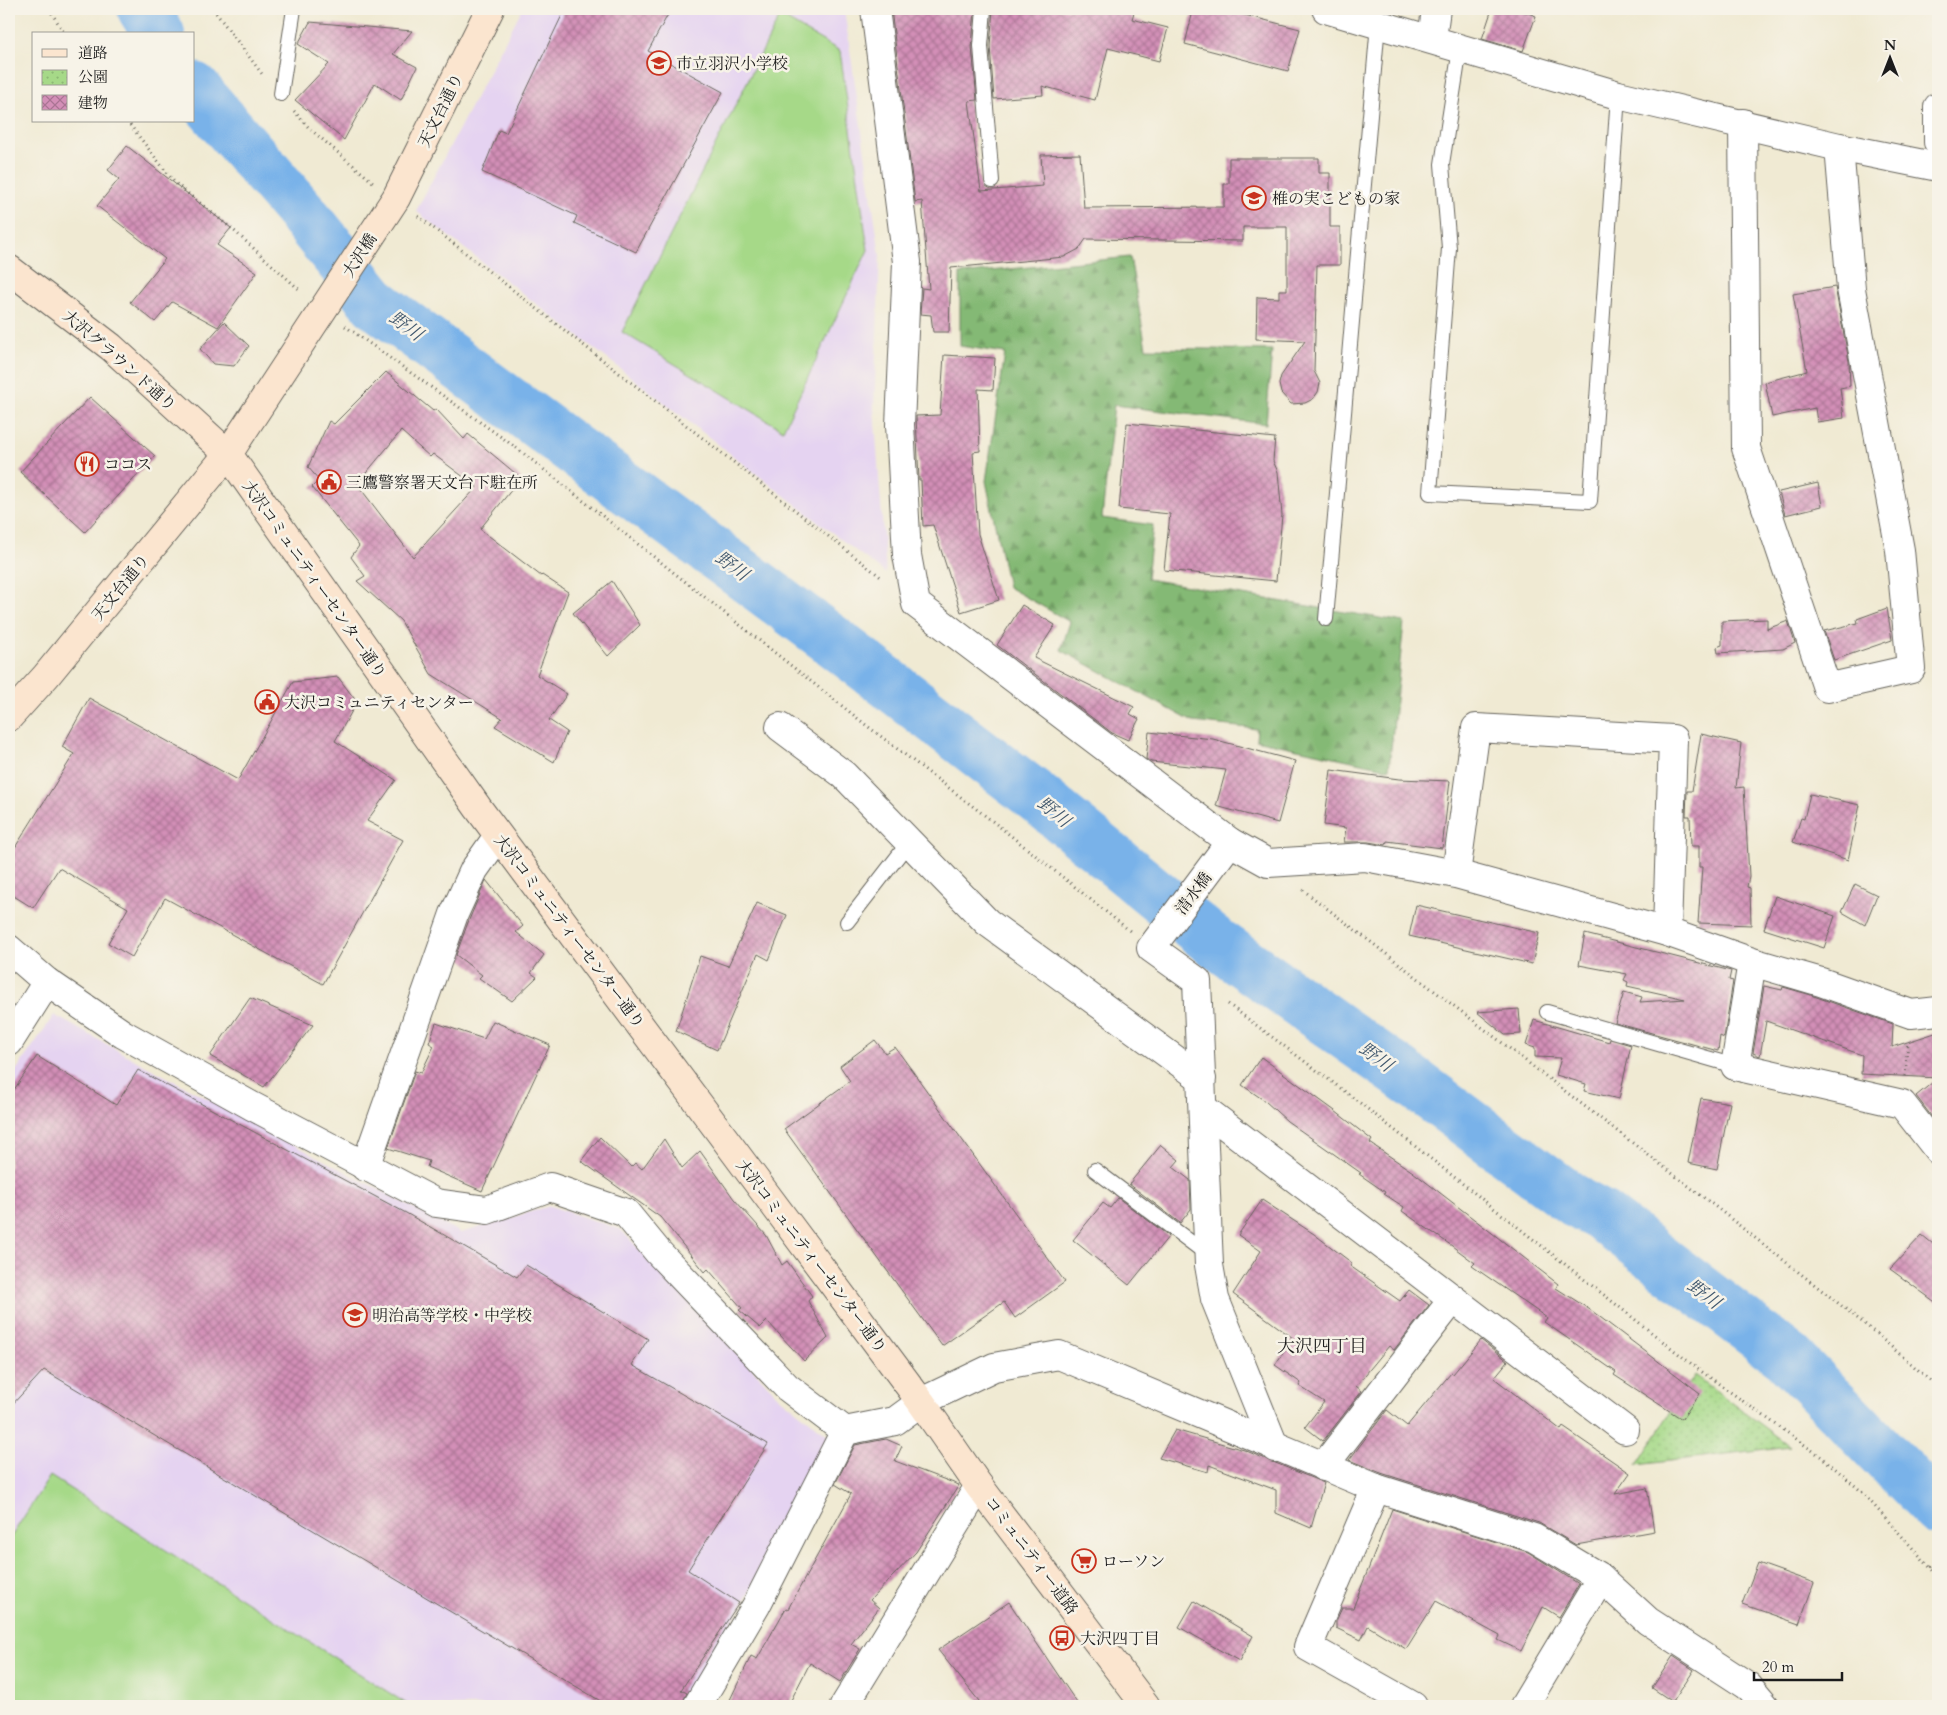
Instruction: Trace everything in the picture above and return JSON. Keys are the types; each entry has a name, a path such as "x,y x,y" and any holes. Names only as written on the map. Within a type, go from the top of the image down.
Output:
{"street":[{"name":"天文台通り","path":"392,204 490,9"},
{"path":"875,9 908,262 900,425 907,555 916,604 1229,845 1268,864 1365,857 1456,874 1667,932 1752,962 1821,982 1911,1014 1938,1010"},
{"path":"1326,9 1618,95 1839,147 1938,166"},
{"path":"1432,39 1436,9"},
{"path":"1938,107 1938,137"},
{"path":"1743,123 1746,448 1827,688 1911,669 1900,550 1851,289 1839,147"},
{"name":"大沢橋","path":"228,454 392,204"},
{"name":"大沢グラウンド通り","path":"9,269 110,348 228,454"},
{"name":"天文台通り","path":"9,717 65,654 228,454"},
{"name":"大沢コミュニティーセンター通り","path":"228,454 258,500 498,836 921,1402"},
{"path":"780,727 844,775 987,922 1202,1079"},
{"path":"1456,874 1476,728 1674,739 1667,932"},
{"path":"365,1167 454,914 474,870 498,836"},
{"name":"清水橋","path":"1155,943 1229,845"},
{"path":"1155,943 1197,981 1209,1256 1215,1299 1275,1448"},
{"path":"9,949 47,982 123,1034 365,1167 436,1203 487,1210 550,1187 626,1213 658,1252 786,1387 845,1431 895,1421 921,1402 994,1367 1058,1355 1275,1448 1376,1488 1534,1538 1600,1578 1648,1621 1748,1686 1765,1706"},
{"path":"1752,962 1734,1066 1902,1104 1938,1150"},
{"path":"9,1042 47,982"},
{"path":"1204,1109 1625,1430"},
{"path":"1323,1467 1454,1299"},
{"name":"コミュニティー道路","path":"921,1402 979,1486 1146,1706"},
{"path":"697,1706 756,1606 845,1431"},
{"path":"844,1706 979,1486"},
{"path":"1376,1488 1308,1647 1413,1706"},
{"path":"1524,1706 1600,1578"}],"lane":[{"path":"281,94 294,9"},
{"path":"984,9 981,46 992,181"},
{"path":"1326,619 1378,24"},
{"path":"1460,49 1442,164 1450,248 1430,493 1590,502 1618,95"},
{"path":"847,922 909,842"},
{"path":"1547,1012 1734,1066"},
{"path":"1095,1170 1209,1256"}],"path":[{"path":"49,9 64,32"},
{"path":"128,122 175,183 326,305 525,455 866,725 1155,943"},
{"path":"392,204 916,604"},
{"path":"1268,864 1703,1197 1866,1325 1938,1387"},
{"path":"1197,981 1355,1099 1698,1369 1823,1458 1860,1490 1938,1576"},
{"path":"1902,1104 1911,1014"},
{"path":"1931,1567 1938,1563"}],"shaded area":[{"path":"522,9 844,9 880,255 874,408 886,574 416,211"},
{"name":"明治高等学校・中学校","path":"54,1015 144,1065 461,1233 550,1206 620,1229 779,1397 829,1436 750,1591 681,1706 9,1706 9,1081"}],"green space":[{"path":"780,16 840,51 868,250 783,430 622,332"},
{"path":"1130,257 1146,348 1272,350 1266,424 1114,405 1102,518 1153,525 1147,579 1404,622 1389,769 1256,740 1257,729 1193,722 1061,650 1070,622 1008,587 986,481 1005,353 960,346 960,274"},
{"path":"1695,1375 1790,1446 1637,1465"},
{"path":"50,1476 410,1706 9,1706 9,1540"}],"building":[{"path":"565,9 671,9 648,51 723,92 636,252 574,223 577,216 482,172 499,130 506,133"},
{"path":"891,9 975,9 972,47 977,100 969,101 981,191 1043,186 1041,155 1080,154 1084,208 1224,207 1224,184 1229,184 1229,158 1319,158 1319,173 1330,173 1330,227 1340,227 1340,265 1317,265 1314,371 1320,383 1318,392 1313,399 1305,403 1291,404 1281,393 1279,384 1281,376 1305,341 1256,339 1257,297 1279,298 1279,290 1287,290 1287,227 1243,227 1243,241 1086,239 1079,249 1064,257 951,268 949,332 933,332 931,315 920,314 922,288 929,289 922,201 915,202"},
{"path":"993,9 1135,9 1132,19 1168,28 1159,61 1108,48 1095,100 1042,86 1043,95 994,99 990,46"},
{"path":"1208,9 1221,9 1300,29 1288,71 1185,44 1193,11 1206,14"},
{"path":"1492,9 1517,9 1536,16 1523,51 1482,39"},
{"path":"310,22 412,31 393,54 417,67 401,100 375,83 344,140 295,100 329,64 298,44"},
{"path":"127,146 231,228 217,245 257,272 218,327 172,302 155,322 130,302 165,259 97,206 119,179 108,170"},
{"path":"1835,287 1849,361 1850,386 1840,388 1844,418 1817,422 1815,408 1772,417 1765,382 1807,371 1793,294"},
{"path":"224,322 249,346 234,366 213,364 200,349"},
{"path":"944,355 995,358 993,390 978,389 980,451 973,452 978,534 999,600 961,612 933,525 923,526 921,480 919,480 916,416 940,415"},
{"path":"386,372 433,411 436,409 464,439 468,434 521,478 480,529 541,576 568,592 537,675 567,694 549,720 567,732 554,762 495,726 502,718 431,674 401,621 357,581 365,576 351,557 359,546 312,487 319,480 308,467 329,421 334,424","holes":["401,431 430,457 433,454 477,487 413,557 357,484"]},
{"name":"ココス","path":"90,397 155,456 85,532 20,472"},
{"path":"1127,423 1275,438 1273,461 1278,472 1282,515 1276,581 1164,570 1170,514 1119,509"},
{"path":"1818,483 1822,506 1785,515 1779,492"},
{"path":"612,581 640,625 608,656 573,613"},
{"path":"1022,605 1055,625 1034,658 1134,707 1130,714 1139,719 1128,740 1112,733 997,645"},
{"path":"1887,608 1892,640 1834,660 1824,631 1858,623 1857,619"},
{"path":"1767,619 1767,629 1788,621 1795,643 1783,649 1718,653 1717,647 1722,645 1722,621"},
{"path":"338,677 357,702 335,741 396,780 367,821 403,840 323,984 165,898 132,957 108,943 128,908 59,868 33,908 9,893 9,857 74,754 62,747 89,698 238,780 293,682"},
{"path":"1149,732 1213,739 1295,761 1278,823 1216,806 1226,770 1151,762 1146,759"},
{"path":"1701,734 1741,743 1736,788 1744,787 1749,876 1747,887 1750,888 1751,925 1698,923 1702,867 1699,867 1699,846 1691,846 1690,816 1686,816 1687,791 1692,791"},
{"path":"1331,770 1399,779 1450,781 1442,848 1387,841 1386,845 1368,842 1344,842 1346,828 1324,825"},
{"path":"1810,794 1860,805 1848,860 1793,842 1801,818 1804,819"},
{"path":"486,880 523,926 516,932 544,955 531,973 537,977 512,1001 479,978 482,975 456,955"},
{"path":"1855,884 1877,895 1865,925 1842,912"},
{"path":"1775,896 1835,916 1824,948 1764,929"},
{"path":"757,903 787,915 769,960 758,954 717,1050 676,1031 700,956 728,966"},
{"path":"1416,905 1539,933 1532,964 1409,936"},
{"path":"1585,934 1731,971 1729,980 1733,981 1724,1038 1720,1036 1718,1051 1615,1023 1624,992 1642,997 1640,1002 1685,999 1627,986 1628,982 1624,980 1627,974 1579,965"},
{"path":"1764,986 1782,990 1783,987 1808,994 1893,1024 1892,1047 1938,1032 1938,1078 1861,1074 1862,1055 1766,1021 1760,1056 1753,1053"},
{"path":"250,998 313,1025 264,1087 210,1056"},
{"path":"1519,1009 1521,1034 1505,1035 1477,1012"},
{"path":"1534,1020 1609,1042 1610,1039 1631,1045 1619,1099 1584,1091 1586,1084 1556,1075 1561,1058 1535,1057 1535,1048 1526,1045"},
{"path":"493,1021 550,1045 482,1191 427,1167 429,1161 388,1148 415,1071 421,1073 434,1046 429,1043 436,1023 484,1039"},
{"path":"875,1040 885,1053 895,1047 1065,1282 1015,1318 1004,1302 942,1346 784,1129 850,1081 840,1066"},
{"name":"明治高等学校・中学校","path":"37,1056 116,1105 138,1070 406,1213 517,1277 526,1265 648,1339 632,1365 768,1444 688,1570 739,1603 681,1690 687,1693 681,1706 609,1706 44,1370 9,1408 9,1097"},
{"path":"1261,1057 1372,1140 1370,1143 1413,1172 1558,1284 1556,1288 1592,1311 1700,1393 1682,1419 1614,1375 1616,1372 1544,1322 1547,1318 1472,1266 1475,1263 1402,1211 1404,1207 1359,1174 1361,1173 1287,1121 1265,1101 1242,1085"},
{"path":"1938,1078 1938,1125 1916,1096"},
{"path":"1701,1098 1730,1103 1717,1169 1688,1163"},
{"path":"600,1137 631,1167 635,1163 642,1169 664,1139 682,1168 700,1151 734,1199 766,1235 782,1265 787,1261 812,1296 808,1301 828,1338 804,1361 767,1321 760,1328 739,1310 742,1308 708,1269 705,1272 660,1217 581,1161"},
{"path":"1161,1145 1179,1160 1173,1167 1190,1180 1191,1209 1180,1223 1129,1184"},
{"path":"1118,1198 1169,1236 1129,1285 1073,1240 1103,1203 1110,1208"},
{"path":"1262,1200 1314,1234 1352,1263 1350,1266 1400,1301 1409,1290 1429,1305 1394,1350 1389,1346 1356,1386 1362,1391 1323,1441 1305,1427 1324,1402 1299,1386 1301,1383 1275,1365 1293,1338 1233,1294 1261,1251 1238,1235"},
{"path":"1922,1235 1938,1248 1938,1304 1890,1269"},
{"path":"1481,1340 1508,1361 1494,1378 1561,1430 1563,1427 1630,1473 1615,1494 1647,1488 1654,1531 1576,1545 1539,1523 1381,1473 1349,1460 1387,1410 1407,1426"},
{"path":"1175,1430 1244,1450 1324,1483 1311,1528 1276,1513 1276,1490 1209,1465 1208,1472 1159,1458"},
{"path":"886,1439 902,1446 895,1461 959,1485 916,1552 870,1600 879,1608 851,1644 860,1649 840,1682 810,1663 788,1706 727,1706 751,1656 757,1659 786,1608 788,1609 851,1494 835,1484 855,1445"},
{"path":"1392,1509 1528,1552 1579,1584 1559,1617 1543,1607 1521,1651 1498,1640 1500,1636 1436,1601 1406,1649 1368,1626 1361,1640 1336,1628 1336,1621 1342,1608 1353,1608"},
{"path":"1758,1563 1814,1583 1799,1624 1742,1604"},
{"path":"1194,1601 1253,1636 1239,1661 1179,1627"},
{"path":"1009,1602 1079,1706 983,1706 938,1650"},
{"path":"1673,1656 1694,1670 1673,1702 1652,1688"}],"waterway":[{"name":"野川","path":"143,9 158,32"},
{"name":"野川","path":"195,89 301,212 375,303 833,641 1033,794 1208,937 1402,1074 1577,1203 1602,1216 1790,1359 1938,1510"}],"place":[{"name":"市立羽沢小学校","path":"659,63"},
{"name":"椎の実こどもの家","path":"1254,198"},
{"name":"ココス","path":"87,464"},
{"name":"三鷹警察署天文台下駐在所","path":"329,482"},
{"name":"大沢コミュニティセンター","path":"267,702"},
{"name":"明治高等学校・中学校","path":"355,1315"},
{"name":"ローソン","path":"1084,1561"},
{"name":"大沢四丁目","path":"1062,1638"}],"district":[{"name":"大沢四丁目","path":"1322,1346"}]}
